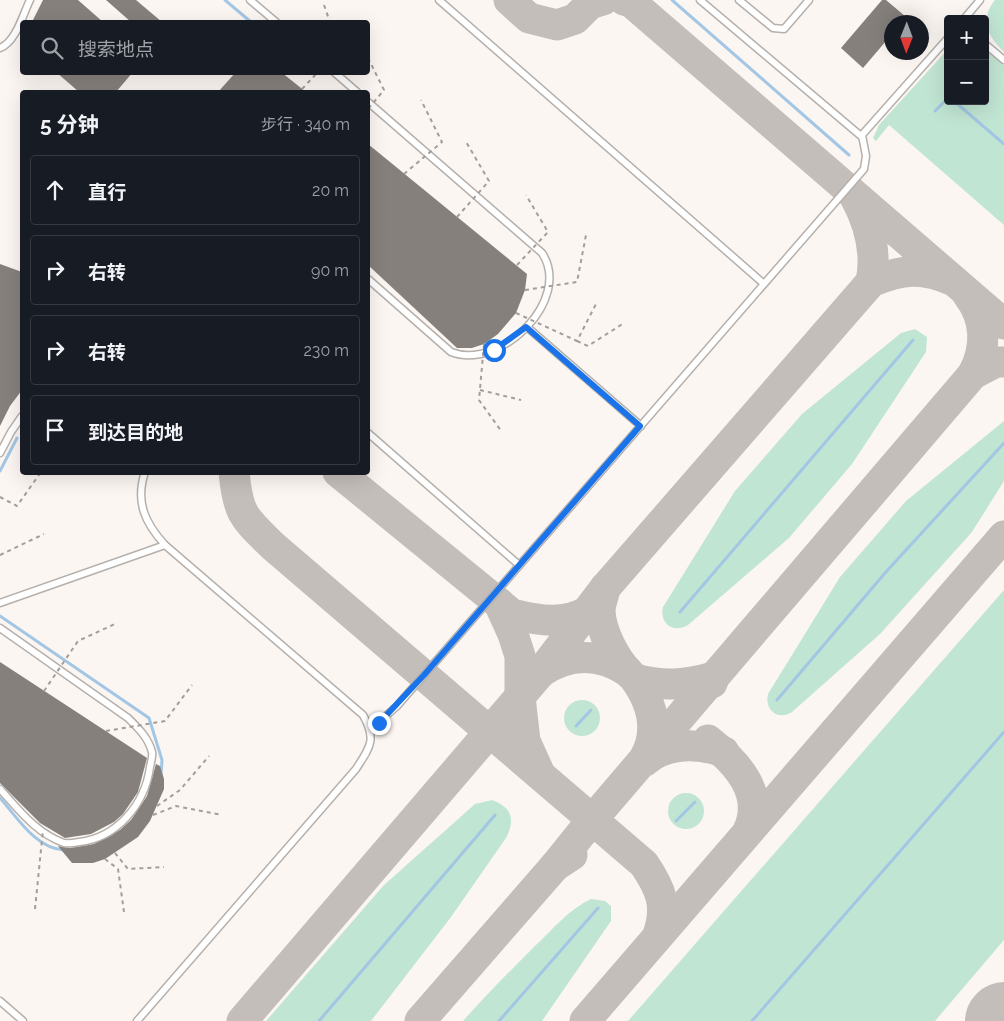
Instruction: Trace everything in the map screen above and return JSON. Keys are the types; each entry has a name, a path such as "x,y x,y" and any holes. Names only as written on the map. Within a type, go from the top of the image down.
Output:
{"lane":[{"path":"21,20 30,0"},
{"path":"250,0 274,20"},
{"path":"439,0 763,283"},
{"path":"700,0 862,135"},
{"path":"739,0 773,28 784,29 809,0"},
{"path":"967,15 980,0"},
{"path":"0,48 6,45 12,38 20,21"},
{"path":"862,135 944,43"},
{"path":"989,47 1004,60"},
{"path":"337,75 355,90"},
{"path":"370,104 542,253 548,261 550,280 541,308 526,327 494,350 477,356 462,356 451,352 370,280"},
{"path":"371,729 397,706 763,283 864,170 866,156 862,135"},
{"path":"526,327 640,426"},
{"path":"0,453 20,419"},
{"path":"370,435 519,565"},
{"path":"137,1021 356,769 370,747 371,729 363,715 165,545 150,528 142,510 141,490 144,475"},
{"path":"0,604 165,545"},
{"path":"0,628 128,718 146,736 152,753 149,779 140,800 126,819 110,833 88,841 66,844 35,828 0,789"},
{"path":"0,1001 23,1021"}],"path":[{"path":"324,5 329,20"},
{"path":"370,62 384,90 370,107"},
{"path":"302,89 315,75"},
{"path":"404,174 442,142 421,100"},
{"path":"457,217 489,181 465,140"},
{"path":"517,265 548,232 526,195"},
{"path":"526,290 577,282 586,235"},
{"path":"578,341 597,302"},
{"path":"516,313 588,346 624,323"},
{"path":"484,344 479,400 502,432"},
{"path":"480,390 521,400"},
{"path":"0,497 17,506 39,475"},
{"path":"0,555 44,534"},
{"path":"44,691 78,641 117,623"},
{"path":"106,731 165,722 192,685"},
{"path":"158,806 180,790 209,756"},
{"path":"153,815 176,806 222,814"},
{"path":"35,909 43,830"},
{"path":"115,853 128,869 164,867"},
{"path":"105,859 118,869 124,912"}],"green space":[{"path":"995,0 1004,0 1004,52 989,31 989,15 987,14"},
{"path":"989,52 1004,65 1004,225 889,125 876,141 873,138 879,125 944,53 944,105 989,105"},
{"path":"915,329 927,337 926,352 852,464 789,538 688,625 677,628 668,625 663,618 663,607 735,491 802,414 901,333"},
{"path":"1004,421 1004,481 972,532 880,634 792,712 782,715 773,712 768,705 768,694 840,577 906,501"},
{"path":"1004,590 1004,940 935,1021 628,1021"},
{"path":"582,700 589,701 595,705 599,711 599,725 595,731 589,735 582,736 575,735 569,731 565,725 564,718 565,711 569,705 575,701"},
{"path":"686,793 693,794 699,798 703,804 703,818 699,824 693,828 686,829 679,828 673,824 669,818 668,811 669,804 673,798 679,794"},
{"path":"492,800 504,807 510,815 511,826 506,838 451,917 371,1021 266,1021 384,885 475,804"},
{"path":"591,899 605,901 611,906 611,921 542,1021 463,1021 562,920 576,908"}],"building":[{"path":"43,0 78,0 101,20 33,20"},
{"path":"106,0 136,0 160,20 129,20"},
{"path":"882,0 886,0 904,15 884,15 884,43 863,68 841,48"},
{"path":"59,75 130,75 118,90 77,90"},
{"path":"233,75 285,75 304,90 220,90"},
{"path":"370,146 527,274 525,290 516,313 498,334 484,344 472,348 457,348 370,267"},
{"path":"0,264 20,271 20,393 10,406 0,426"},
{"path":"0,662 147,758 138,792 123,814 114,822 91,834 65,838 40,823 0,783"},
{"path":"156,764 160,766 164,779 164,789 150,821 138,837 105,859 93,863 72,863 58,846 70,848 94,844 120,830 131,820 147,796"}],"waterway":[{"path":"225,0 249,20"},
{"path":"672,0 849,155"},
{"path":"935,111 944,102"},
{"path":"959,105 1004,144"},
{"path":"680,612 913,340"},
{"path":"0,471 17,438"},
{"path":"777,700 885,573 1004,443"},
{"path":"0,616 149,718 162,760 161,775"},
{"path":"576,726 591,710"},
{"path":"752,1021 1004,732"},
{"path":"0,798 20,823 36,838 54,848 64,850"},
{"path":"676,821 695,802"},
{"path":"319,1021 495,815"},
{"path":"499,1021 598,908"}],"taxiway":[{"path":"509,0 529,18 557,25 575,19 590,4 603,0"},
{"path":"624,0 631,2 1004,324"},
{"path":"855,197 871,238 873,260 871,282"},
{"path":"541,672 605,588 871,282 893,274 912,271 932,273 954,281"},
{"path":"968,295 979,314 983,334 981,354 973,374"},
{"path":"555,866 592,820 973,374 996,362 1004,362"},
{"path":"234,475 238,498 244,515 274,547 644,864 655,882 661,898 662,915 658,935"},
{"path":"342,475 512,614 542,620 562,620 581,615 590,610"},
{"path":"585,1021 1004,536"},
{"path":"605,588 600,611 603,628 614,653 630,674"},
{"path":"499,603 513,634 520,656 520,697 525,741 539,772"},
{"path":"242,1021 541,672 563,661 584,658 595,658 605,661 627,671"},
{"path":"635,679 645,682 674,684 714,677 712,683"},
{"path":"635,679 646,698 652,717 652,737 645,757"},
{"path":"708,740 738,768 751,791 753,817 748,831"},
{"path":"645,761 663,750 673,747 704,747 724,752"},
{"path":"420,1021 555,866 572,855"}],"route":[{"path":"379,723 397,706 640,426 526,327 508,342 494,350"}]}
